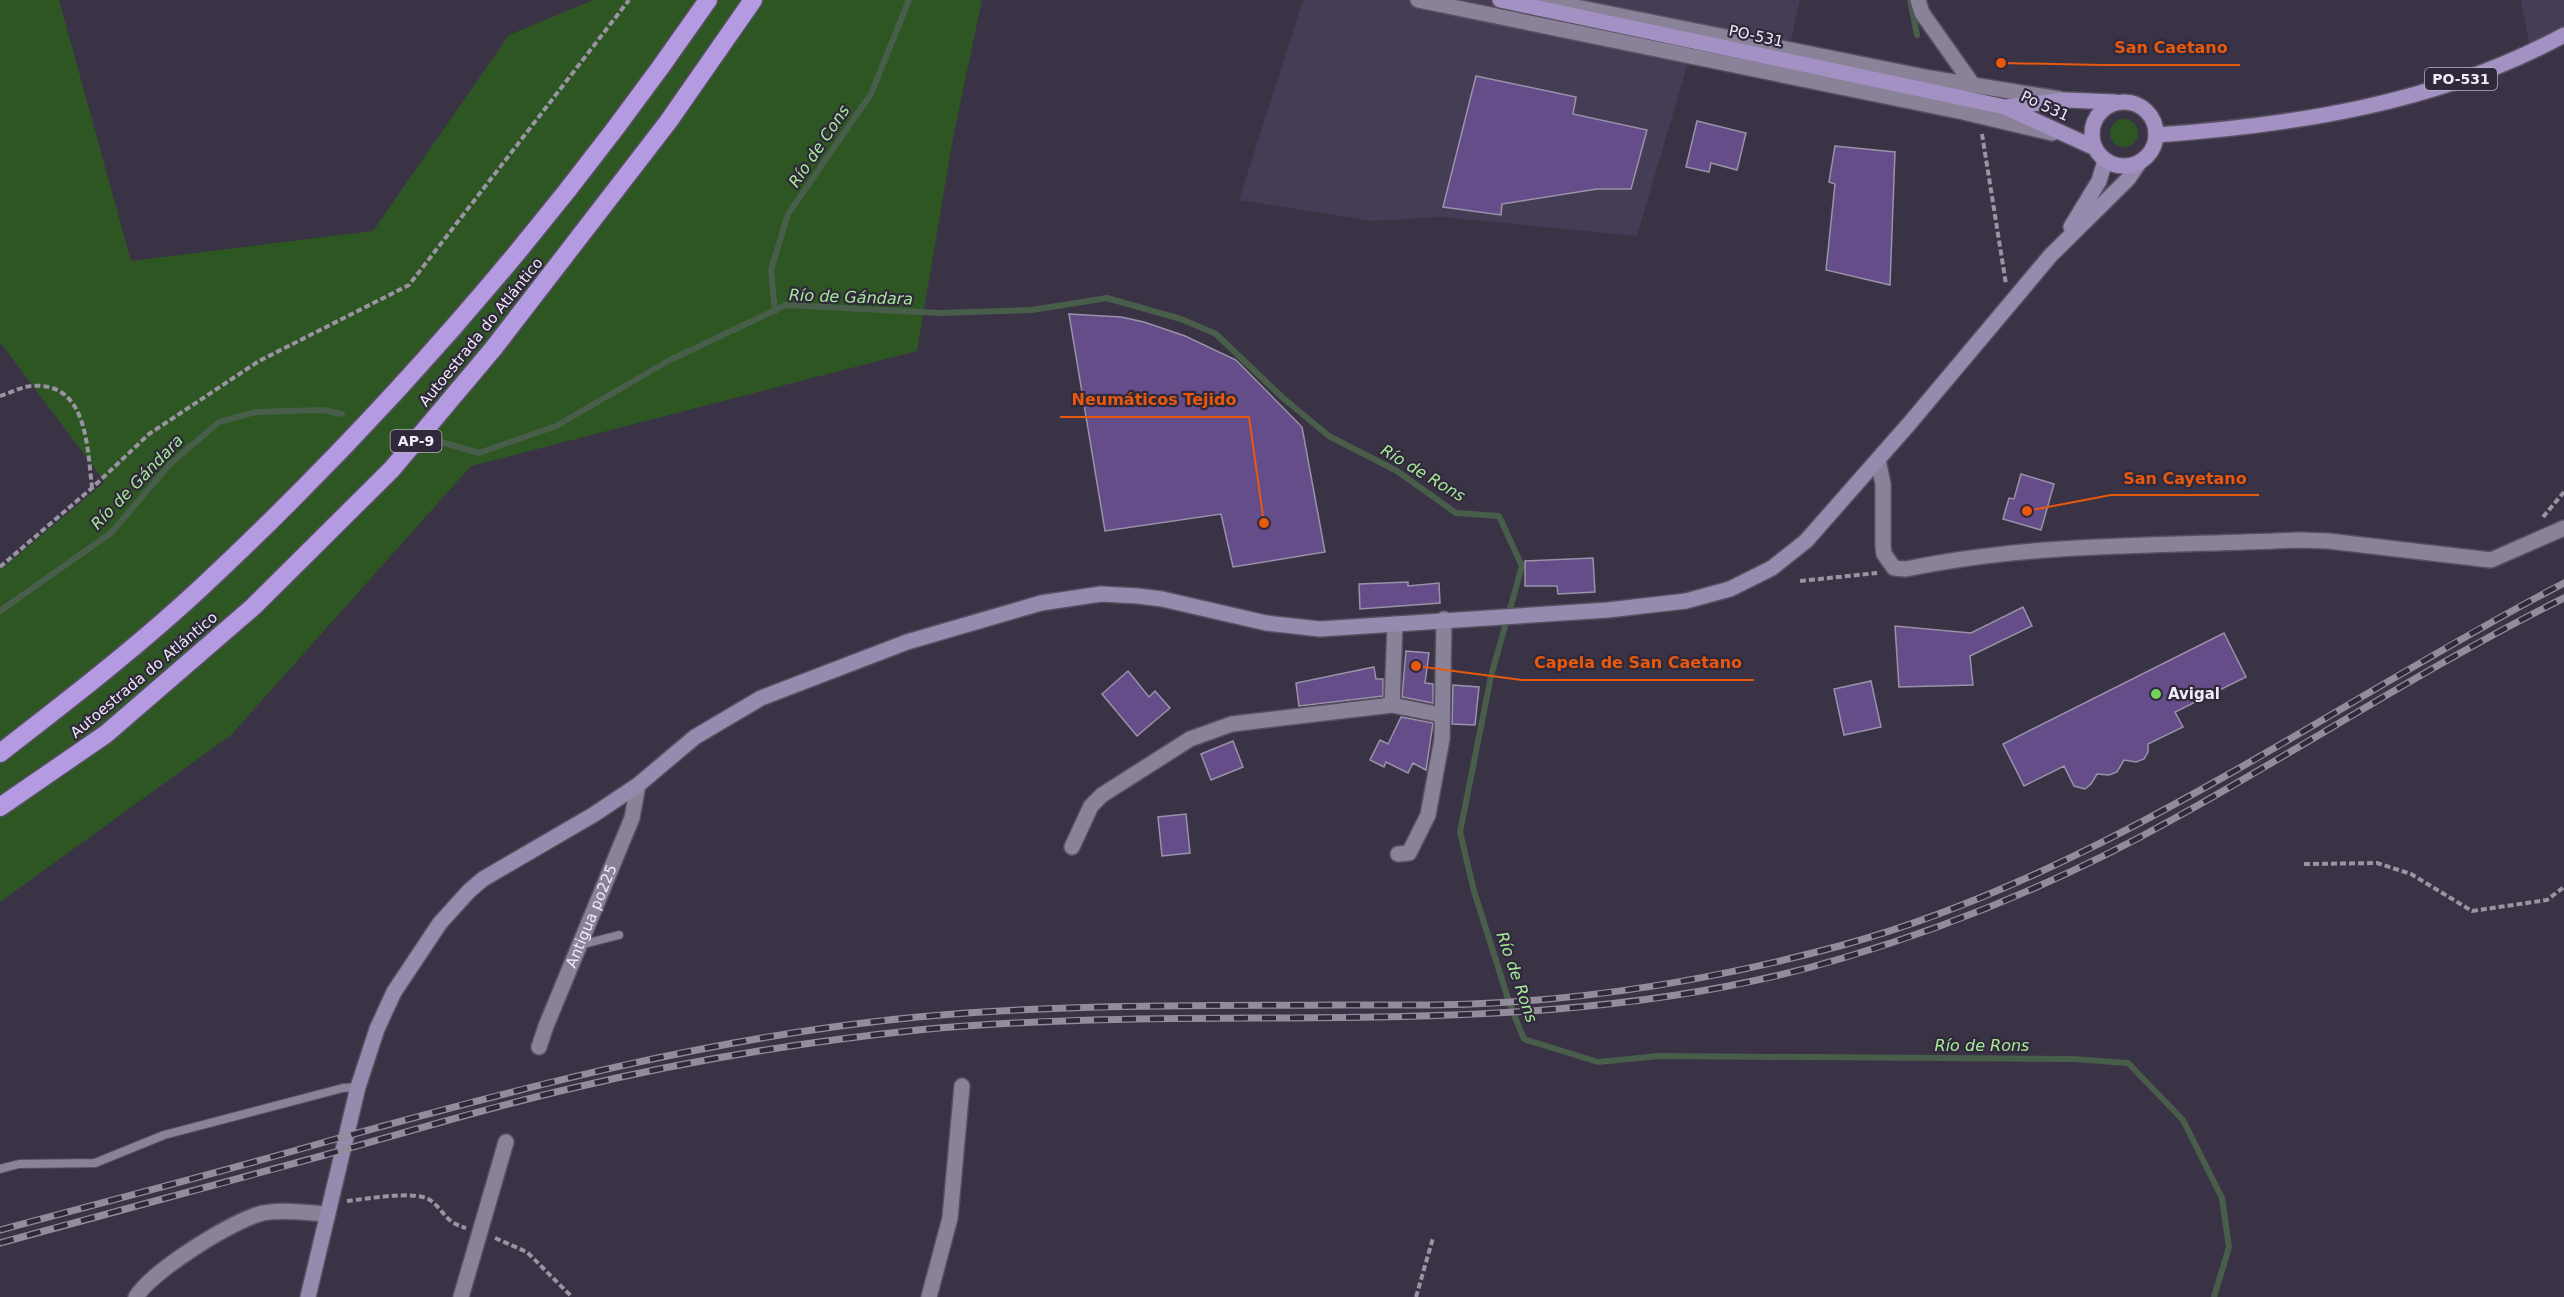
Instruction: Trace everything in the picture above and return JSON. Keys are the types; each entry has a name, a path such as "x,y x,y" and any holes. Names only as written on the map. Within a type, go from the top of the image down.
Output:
{"highway":[{"name":"Autoestrada do Atlántico","path":"0,753 97,677 204,585 315,478 445,338 561,200 656,75 708,0"},
{"name":"Autoestrada do Atlántico","path":"0,807 106,734 124,719 253,607 392,469 493,349 668,122 753,0"}],"main road":[{"name":"PO-531","path":"1500,0 2005,107"},
{"name":"PO-531","path":"2157,135 2234,129 2408,98 2531,53 2564,35"},
{"name":"PO-531","path":"2066,100 2118,103"},
{"name":"Po 531","path":"2005,107 2066,100"},
{"path":"308,1297 358,1087 377,1029 394,992 440,923 469,891 501,867 593,815 638,785 695,737 761,698 907,642 1007,611 1041,603 1101,594 1162,599 1296,628 1350,628 1444,619 1608,610 1686,601 1737,586 1788,558 1806,541 1878,460 2059,246 2128,179 2151,151 2157,135 2152,119 2144,108 2131,103 2118,103 2107,107 2095,120 2092,131 2095,148 2106,161 2118,166 2139,163"},
{"name":"Po 531","path":"2005,107 2095,148"},
{"path":"2059,246 2099,181 2106,161"}],"street":[{"path":"1418,0 2065,135"},
{"name":"PO-531","path":"1541,0 1973,85 2066,100"},
{"path":"1918,0 1922,13 1973,85"},
{"path":"1878,460 1883,484 1884,554 1894,568 1906,569 2005,554 2082,546 2298,540 2328,541 2491,560 2564,528"},
{"path":"1398,854 1409,853 1428,815 1442,739 1444,619"},
{"path":"1392,705 1395,624"},
{"path":"1072,847 1091,806 1102,795 1190,739 1232,724 1392,705 1442,715"},
{"name":"Antigua po225","path":"540,1047 632,818 638,785"},
{"path":"929,1297 950,1218 962,1086"},
{"path":"461,1297 506,1142"},
{"path":"136,1297 140,1290 167,1265 247,1219 273,1212 330,1208"}],"lane":[{"path":"579,946 619,935"},
{"path":"0,1169 19,1164 95,1163 164,1135 343,1088 358,1087"}],"path":[{"path":"0,567 92,488 149,434 258,361 409,285 629,0"},
{"path":"1979,116 2009,304"},
{"path":"0,396 30,386 49,387 71,400 85,431 92,488"},
{"path":"1800,581 1906,569"},
{"path":"2304,864 2377,863 2411,874 2472,911 2547,900 2564,887"},
{"path":"330,1208 418,1195 429,1200 453,1224 479,1231 527,1252 572,1297"},
{"path":"1416,1297 1433,1238"}],"shaded area":[{"path":"1303,0 1800,0 1783,75 1690,56 1637,236 1441,217 1372,221 1239,200"},
{"path":"2521,0 2564,0 2564,35 2531,53"}],"green space":[{"path":"0,0 59,0 131,261 373,231 509,35 593,0 982,0 953,138 917,351 471,466 231,735 0,902 0,570 105,482 0,342"},
{"path":"2124,119 2134,123 2138,133 2134,143 2124,147 2114,143 2110,133 2114,123"}],"building":[{"path":"1476,76 1576,97 1573,114 1647,130 1631,189 1597,189 1502,204 1501,215 1443,207"},
{"path":"1697,121 1746,133 1737,170 1711,163 1709,172 1686,167"},
{"path":"1835,146 1895,152 1890,285 1826,270 1835,184 1829,182"},
{"path":"1069,314 1121,317 1144,322 1185,336 1236,360 1302,427 1325,552 1233,567 1221,514 1105,531"},
{"path":"2021,474 2054,484 2041,530 2003,519 2009,498 2014,499"},
{"path":"1593,558 1595,592 1558,594 1557,586 1525,586 1525,561"},
{"path":"1408,582 1408,586 1439,583 1440,603 1360,609 1359,584"},
{"path":"2023,607 2032,626 1970,656 1973,685 1899,687 1895,626 1971,633"},
{"name":"Avigal","path":"2224,633 2246,677 2175,712 2183,727 2148,744 2148,752 2144,759 2136,762 2124,760 2117,772 2109,775 2097,774 2085,789 2074,786 2064,766 2024,786 2003,744"},
{"path":"1406,651 1429,653 1425,683 1433,684 1433,703 1402,697"},
{"path":"1374,667 1376,679 1383,679 1383,696 1299,706 1296,683"},
{"path":"1128,671 1149,697 1155,691 1170,708 1137,736 1102,694"},
{"path":"1871,681 1881,727 1844,735 1834,689"},
{"path":"1453,685 1479,687 1475,725 1452,724"},
{"path":"1401,717 1433,723 1426,770 1413,763 1408,773 1386,762 1384,767 1370,760 1380,740 1388,744"},
{"path":"1233,741 1243,767 1211,780 1201,754"},
{"path":"1186,814 1190,853 1162,856 1158,817"}],"waterway":[{"name":"Río de Cons","path":"775,311 771,270 788,214 871,94 909,0"},
{"path":"1910,0 1917,35"},
{"name":"Río de Rons","path":"441,442 479,453 556,426 668,361 786,305 939,313 1032,310 1107,298 1181,319 1216,334 1283,398 1329,436 1397,471 1456,513 1499,516 1522,566 1491,676 1460,832 1474,891 1510,1005 1524,1039 1598,1062 1659,1056 2073,1059 2128,1063 2183,1120 2222,1198 2229,1247 2214,1297"},
{"name":"Río de Gándara","path":"0,611 111,533 170,464 219,422 256,412 323,410 342,414"}],"railway":[{"path":"0,1230 472,1102 619,1066 768,1037 918,1017 1022,1010 1501,1003 1605,993 1686,981 1804,955 1939,914 2032,876 2123,832 2212,784 2475,631 2564,583"},
{"path":"0,1243 542,1095 658,1069 831,1040 918,1030 1034,1022 1499,1013 1615,1003 1729,986 1843,958 1972,914 2097,859 2225,790 2417,677 2564,598"}],"place":[{"name":"San Caetano","path":"2001,63"},
{"name":"San Cayetano","path":"2027,511"},
{"name":"Neumáticos Tejido","path":"1264,523"},
{"name":"Capela de San Caetano","path":"1416,666"},
{"name":"Avigal","path":"2156,694"}]}
